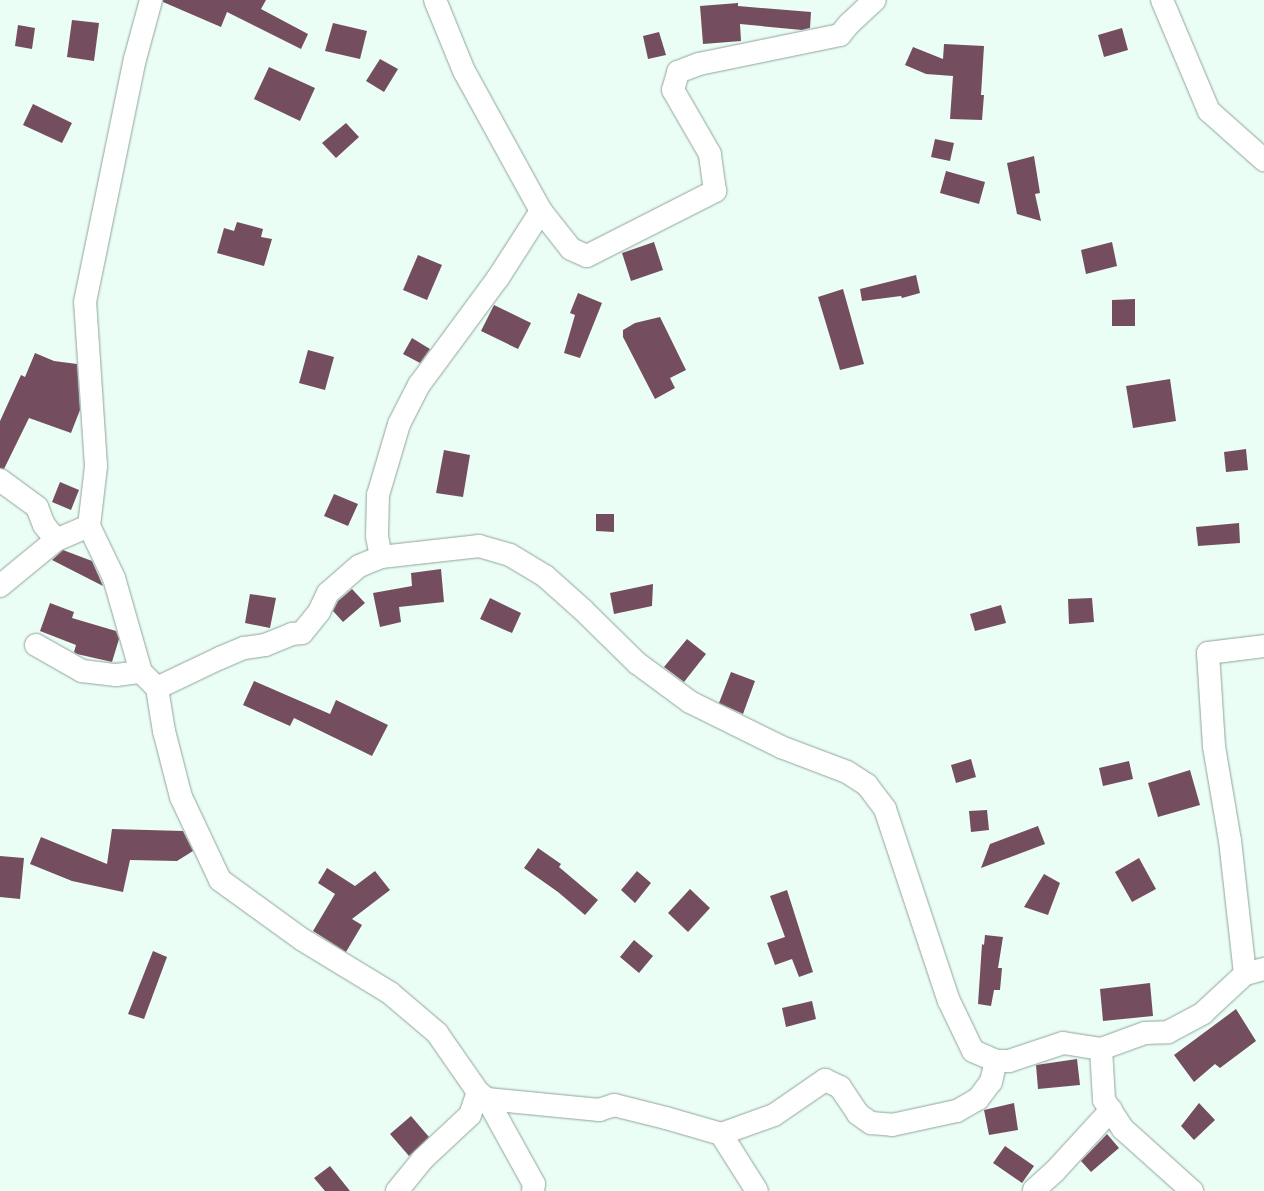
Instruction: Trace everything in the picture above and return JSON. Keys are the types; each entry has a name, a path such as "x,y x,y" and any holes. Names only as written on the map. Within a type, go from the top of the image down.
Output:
{"street":[{"path":"151,0 135,59 85,302 96,466 89,526 114,578 141,672 157,688 164,731 181,797 220,880 303,940 390,993 437,1033 482,1095 534,1184 533,1191"},
{"path":"435,0 464,71 540,211 571,249 587,256 715,191 710,154 673,90 678,72 699,64 840,35 848,24 875,0"},
{"path":"1162,0 1209,112 1264,160"},
{"path":"381,557 377,536 378,495 399,424 420,385 498,278 540,211"},
{"path":"0,480 37,508 44,526 56,540"},
{"path":"0,586 56,540 89,526"},
{"path":"157,688 232,653 302,633 320,612 328,593 359,566 381,557 479,546 510,555 545,576 583,610 637,663 690,702 781,747 847,772 867,785 885,809 948,1001 973,1051 996,1061 1009,1061 1063,1043 1101,1049 1145,1033 1168,1032 1203,1013 1255,972 1230,841 1214,746 1208,653 1264,646"},
{"path":"36,645 82,671 116,674 141,672"},
{"path":"1101,1049 1104,1100 1123,1129 1192,1191"},
{"path":"482,1095 599,1110 614,1106 721,1134 774,1115 825,1080 840,1087 858,1114 871,1122 892,1125 957,1112 978,1099 991,1082 996,1061"},
{"path":"397,1191 423,1159 470,1115 482,1095"},
{"path":"1034,1190 1055,1171 1111,1110"},
{"path":"721,1134 756,1191"}],"building":[{"path":"163,0 266,0 261,9 308,34 301,49 227,12 221,27 163,2"},
{"path":"738,3 738,6 811,12 810,28 802,30 740,24 741,41 703,44 700,6"},
{"path":"72,20 99,23 94,61 67,57"},
{"path":"333,23 367,31 360,59 325,51"},
{"path":"18,25 35,28 32,49 15,46"},
{"path":"1122,28 1128,50 1104,57 1098,35"},
{"path":"659,32 666,55 648,59 643,36"},
{"path":"944,44 984,46 981,95 984,95 982,120 950,119 953,76 926,74 905,65 913,47 943,59"},
{"path":"380,59 398,69 384,92 366,81"},
{"path":"269,67 315,88 300,121 254,99"},
{"path":"33,104 72,123 62,143 23,125"},
{"path":"346,123 359,137 336,158 322,143"},
{"path":"935,139 954,143 950,161 931,157"},
{"path":"1034,156 1040,193 1035,194 1041,221 1017,214 1007,163"},
{"path":"946,171 985,182 979,204 940,193"},
{"path":"237,222 263,229 261,237 272,239 264,266 217,253 224,228 234,231"},
{"path":"654,242 663,270 631,281 622,253"},
{"path":"1112,242 1117,266 1086,274 1081,250"},
{"path":"418,255 442,265 427,300 403,290"},
{"path":"916,275 920,293 902,298 901,296 862,301 860,289"},
{"path":"843,289 864,364 840,370 818,297"},
{"path":"578,293 602,303 580,358 564,353 575,315 570,313"},
{"path":"1135,299 1135,326 1112,326 1112,300"},
{"path":"494,305 531,323 518,349 481,331"},
{"path":"660,317 686,370 670,378 675,388 655,399 623,337 623,330 635,323"},
{"path":"412,338 430,349 420,363 403,354"},
{"path":"308,350 334,357 325,390 299,383"},
{"path":"35,353 54,361 77,364 80,410 71,433 29,418 4,469 0,468 0,421 21,375 25,377"},
{"path":"1170,379 1176,421 1133,428 1126,386"},
{"path":"1246,449 1248,470 1226,472 1224,452"},
{"path":"444,450 470,455 463,497 436,493"},
{"path":"60,482 79,490 71,510 52,502"},
{"path":"334,494 358,504 348,526 324,516"},
{"path":"596,514 614,514 614,532 596,531"},
{"path":"1239,523 1240,543 1198,546 1196,527"},
{"path":"63,550 92,561 103,586 52,560"},
{"path":"441,569 444,602 399,607 401,622 380,627 373,593 412,586 411,573"},
{"path":"653,584 652,606 614,614 610,593"},
{"path":"352,589 365,603 343,622 333,611 338,601"},
{"path":"250,594 276,598 270,628 245,623"},
{"path":"490,598 521,613 512,633 480,619"},
{"path":"1092,598 1094,622 1069,624 1068,599"},
{"path":"50,603 74,612 72,618 116,631 119,639 112,662 77,654 74,652 76,645 40,631"},
{"path":"1001,605 1006,623 975,631 970,614"},
{"path":"687,639 706,654 684,682 664,667"},
{"path":"731,672 755,681 743,714 719,703"},
{"path":"254,681 330,714 336,700 388,725 372,756 294,718 290,726 243,705"},
{"path":"971,759 976,777 956,783 951,765"},
{"path":"1129,761 1133,779 1103,786 1099,768"},
{"path":"1190,770 1200,805 1158,817 1148,783"},
{"path":"987,810 989,830 971,832 969,811"},
{"path":"1038,826 1045,844 981,868 990,844"},
{"path":"112,829 183,831 193,851 177,861 130,860 123,892 72,881 30,864 41,837 107,864"},
{"path":"538,848 561,864 559,867 598,900 585,915 558,892 524,868"},
{"path":"0,856 24,858 20,899 0,897"},
{"path":"1139,858 1156,889 1132,902 1115,872"},
{"path":"327,868 355,886 375,871 390,890 352,919 362,925 346,952 313,931 335,894 318,883"},
{"path":"637,871 651,883 635,903 621,890"},
{"path":"1044,874 1060,883 1048,915 1024,907"},
{"path":"690,889 710,908 688,932 668,913"},
{"path":"787,890 813,972 799,977 792,959 775,965 767,943 785,937 770,896"},
{"path":"985,935 1003,937 998,968 1002,968 1000,990 994,990 991,1006 978,1004 982,944 984,945"},
{"path":"634,940 653,956 639,973 620,957"},
{"path":"153,951 167,957 144,1019 128,1014"},
{"path":"1150,983 1153,1016 1103,1021 1100,989"},
{"path":"812,1001 816,1019 786,1027 782,1008"},
{"path":"1236,1009 1256,1041 1220,1068 1215,1064 1194,1082 1174,1055"},
{"path":"1077,1059 1080,1085 1038,1089 1036,1065"},
{"path":"1014,1103 1018,1130 989,1135 984,1110"},
{"path":"1199,1103 1215,1120 1194,1140 1181,1126"},
{"path":"411,1116 429,1137 409,1156 390,1134"},
{"path":"1107,1134 1119,1148 1091,1172 1081,1161"},
{"path":"1005,1146 1034,1166 1022,1183 993,1163"},
{"path":"330,1166 350,1191 325,1191 314,1178"}]}
